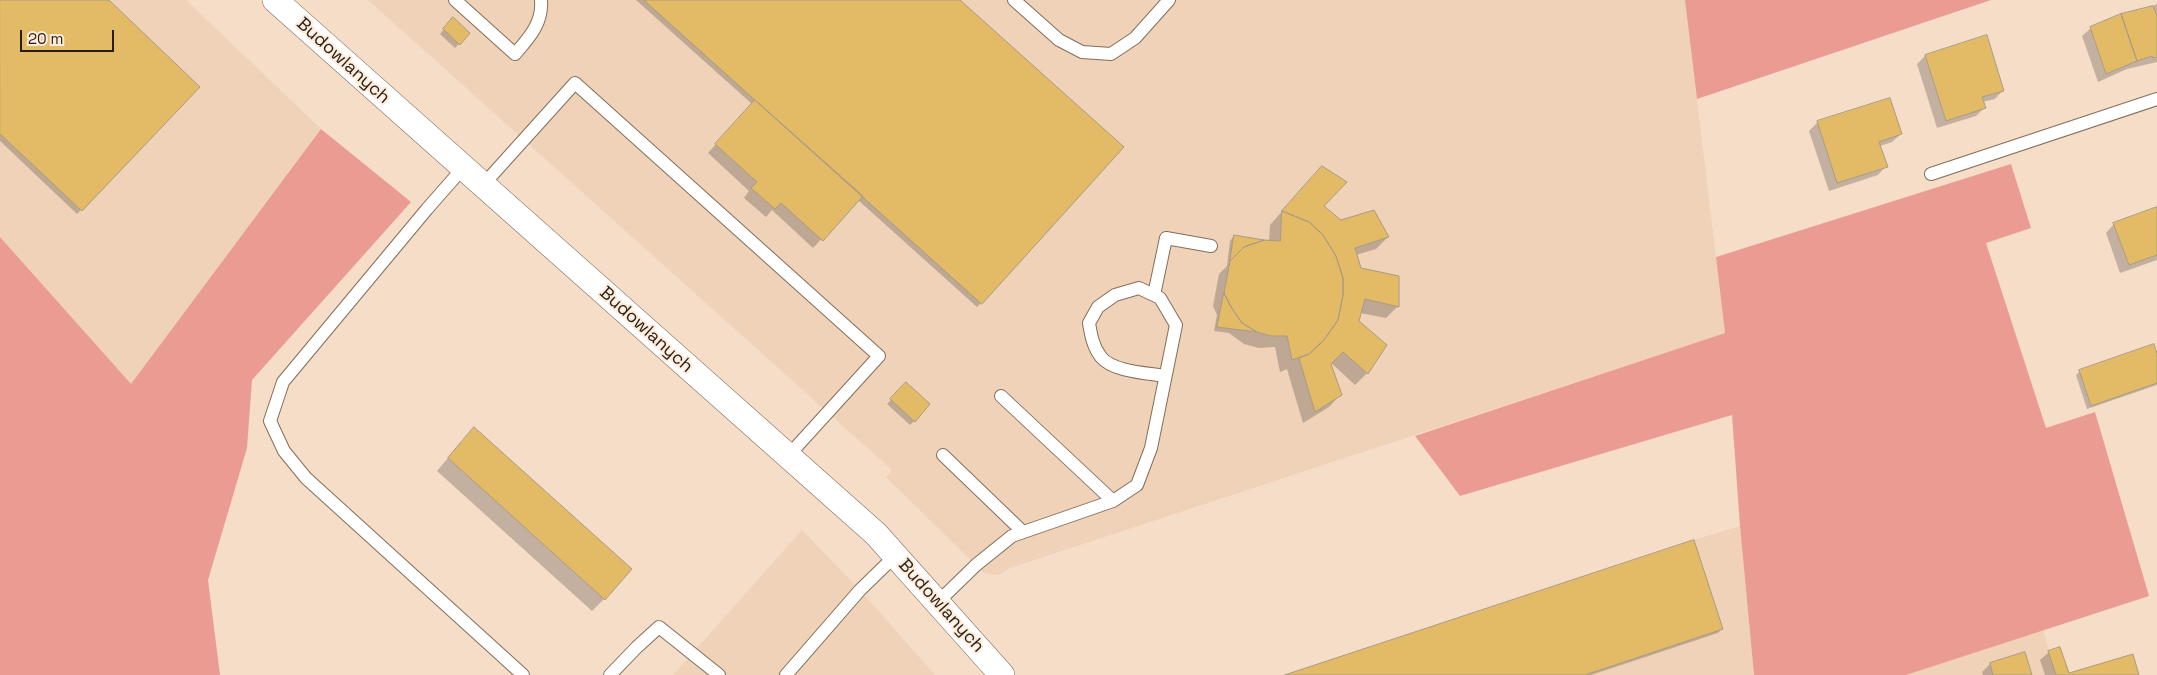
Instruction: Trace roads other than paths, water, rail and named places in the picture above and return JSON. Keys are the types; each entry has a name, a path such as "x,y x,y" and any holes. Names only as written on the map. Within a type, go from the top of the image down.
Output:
{"street":[{"name":"Budowlanych","path":"275,0 876,534 1002,675"}],"lane":[{"path":"455,0 515,54 536,30 542,10 541,0"},
{"path":"1014,0 1059,40 1082,52 1111,54 1136,38 1169,0"},
{"path":"483,185 575,83 878,356 788,456"},
{"path":"1931,174 2157,99"},
{"path":"463,168 426,209 283,382 270,421 284,451 306,478 524,675"},
{"path":"1154,295 1166,238 1211,246"},
{"path":"938,602 976,565 1012,536 1113,501 1137,485 1151,448 1176,325 1160,298 1139,288 1115,295 1098,307 1089,323 1094,344 1102,358 1121,368 1165,376"},
{"path":"1001,396 1113,501"},
{"path":"943,455 1023,532"},
{"path":"786,675 860,590 896,555"},
{"path":"610,675 659,627 719,675"}]}
